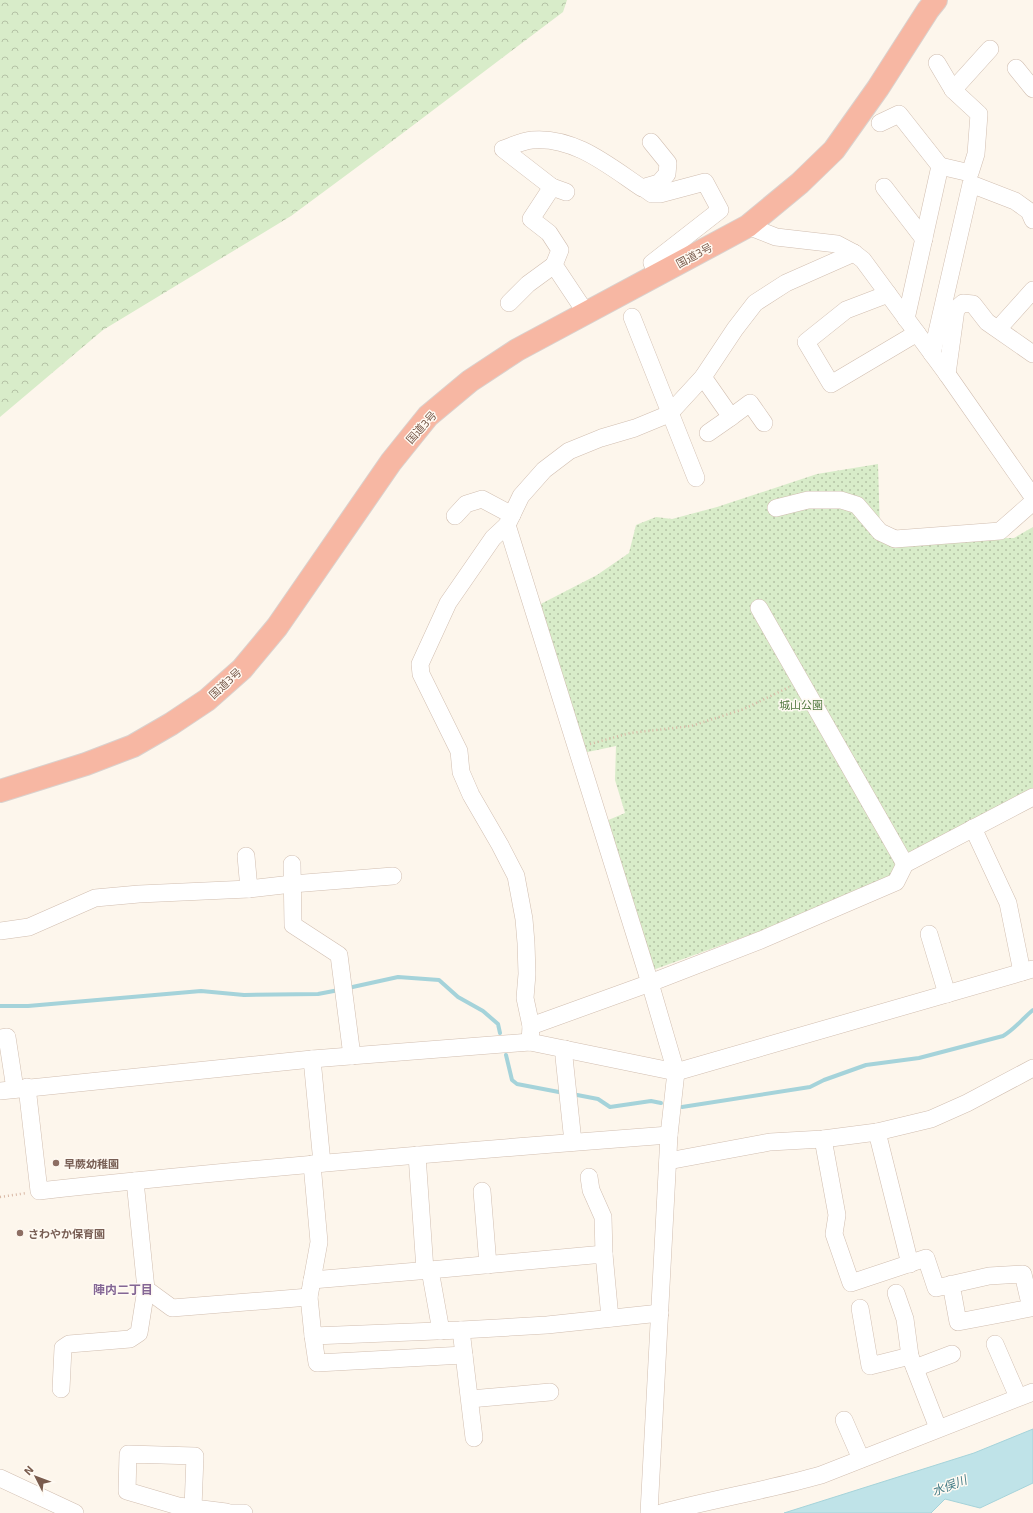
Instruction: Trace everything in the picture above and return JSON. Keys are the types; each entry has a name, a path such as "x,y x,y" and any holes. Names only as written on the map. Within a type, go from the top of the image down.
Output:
{"highway":[{"name":"国道3号","path":"0,792 86,764 133,746 171,724 207,700 242,669 277,627 391,462 428,416 470,381 517,350 748,226 800,183 834,150 878,88 936,0"},
{"name":"国道3号","path":"878,88 952,0"}],"street":[{"path":"953,90 990,49"},
{"path":"932,354 976,154 979,114 953,90 937,63"},
{"path":"1016,68 1033,89"},
{"path":"880,123 899,114 940,166 970,178 1015,201 1028,211 1033,220"},
{"path":"509,303 528,284 554,265 560,250 549,233 531,219 559,189 502,149 532,140 562,142 594,156 652,194 660,194 705,182 720,210 652,262 657,275"},
{"path":"642,188 659,183 668,174 668,163 650,142"},
{"path":"906,319 940,166"},
{"path":"884,187 924,239"},
{"path":"748,226 776,237 836,244 854,253 863,260 947,374 1033,497"},
{"path":"530,1034 525,998 527,974 524,919 516,876 471,794 461,772 459,751 421,674 420,664 448,603 493,538 510,520 521,496 544,470 569,452 601,438 635,428 669,414 702,377 755,303 786,283 854,253"},
{"path":"554,265 586,313"},
{"path":"998,329 1033,290"},
{"path":"888,294 846,310 806,342 830,384 917,333"},
{"path":"947,374 956,309 963,303 973,304 987,322 1033,354"},
{"path":"632,317 669,414 696,478"},
{"path":"702,377 731,417"},
{"path":"708,433 750,403 764,423"},
{"path":"455,516 466,504 482,499 510,520 576,748 650,983 676,1072 669,1134 649,1513"},
{"path":"776,508 808,500 841,500 857,505 880,532 895,539 1000,531 1033,502"},
{"path":"759,608 905,864"},
{"path":"14,1089 352,1056 530,1034 650,983 761,940 896,882 905,864 1033,797"},
{"path":"530,1034 565,1049 676,1072 1028,970 1008,903 973,828"},
{"path":"246,856 249,889"},
{"path":"292,864 293,925 339,955 352,1056"},
{"path":"0,931 29,927 95,898 139,894 249,889 393,876"},
{"path":"929,934 947,994"},
{"path":"0,1038 7,1037 14,1089 39,1191 317,1164 669,1134"},
{"path":"565,1049 564,1057 573,1142"},
{"path":"312,1059 319,1242 309,1297 316,1363 464,1355"},
{"path":"668,1161 770,1142 823,1139 877,1132 931,1119 967,1103 1033,1068"},
{"path":"877,1132 910,1264"},
{"path":"823,1139 837,1215 834,1234 851,1283 926,1258 936,1288 951,1284 989,1276 1024,1274 1031,1308 958,1322 951,1284"},
{"path":"417,1155 428,1270 441,1331"},
{"path":"588,1177 591,1190 603,1217 604,1254 610,1318"},
{"path":"61,1389 63,1348 69,1344 130,1339 139,1333 146,1289 135,1181"},
{"path":"482,1191 488,1265"},
{"path":"312,1280 604,1254"},
{"path":"146,1289 172,1308 309,1297"},
{"path":"896,1293 905,1319 913,1362 938,1428"},
{"path":"860,1308 870,1366 913,1362 952,1354"},
{"path":"313,1336 547,1325 660,1313"},
{"path":"461,1330 474,1438"},
{"path":"661,1513 686,1506 784,1486 820,1475 1026,1395 995,1344"},
{"path":"470,1399 550,1392"},
{"path":"844,1420 861,1459"},
{"path":"193,1508 195,1456 128,1454 127,1491 178,1506 226,1513 244,1513"},
{"path":"0,1478 75,1513"}],"path":[{"path":"576,748 630,733 691,726 744,710 800,682"},
{"path":"0,1197 39,1191"}],"green space":[{"path":"0,0 567,0 563,12 291,216 103,330 0,417"},
{"name":"城山公園","path":"878,464 880,532 895,539 1014,538 1033,527 1033,791 905,864 896,882 650,971 599,824 625,813 615,780 616,746 583,753 533,608 597,575 629,553 636,525 656,517 672,519 717,507 817,474"}],"water":[{"name":"水俣川","path":"1033,1429 1033,1483 980,1508 945,1499 931,1513 784,1513 974,1453"}],"waterway":[{"path":"348,988 398,977 439,980 458,997 483,1011 498,1024 500,1033"},
{"path":"0,1006 28,1006 201,991 244,995 318,994 339,990"},
{"path":"682,1107 810,1087 824,1080 866,1065 919,1058 1003,1036 1033,1010"},
{"path":"506,1055 512,1080 517,1084 564,1093"},
{"path":"572,1094 598,1099 610,1107 651,1101 661,1103"}],"place":[{"name":"早蕨幼稚園","path":"56,1163"},
{"name":"さわやか保育園","path":"20,1233"}],"district":[{"name":"陣内二丁目","path":"123,1289"}]}
